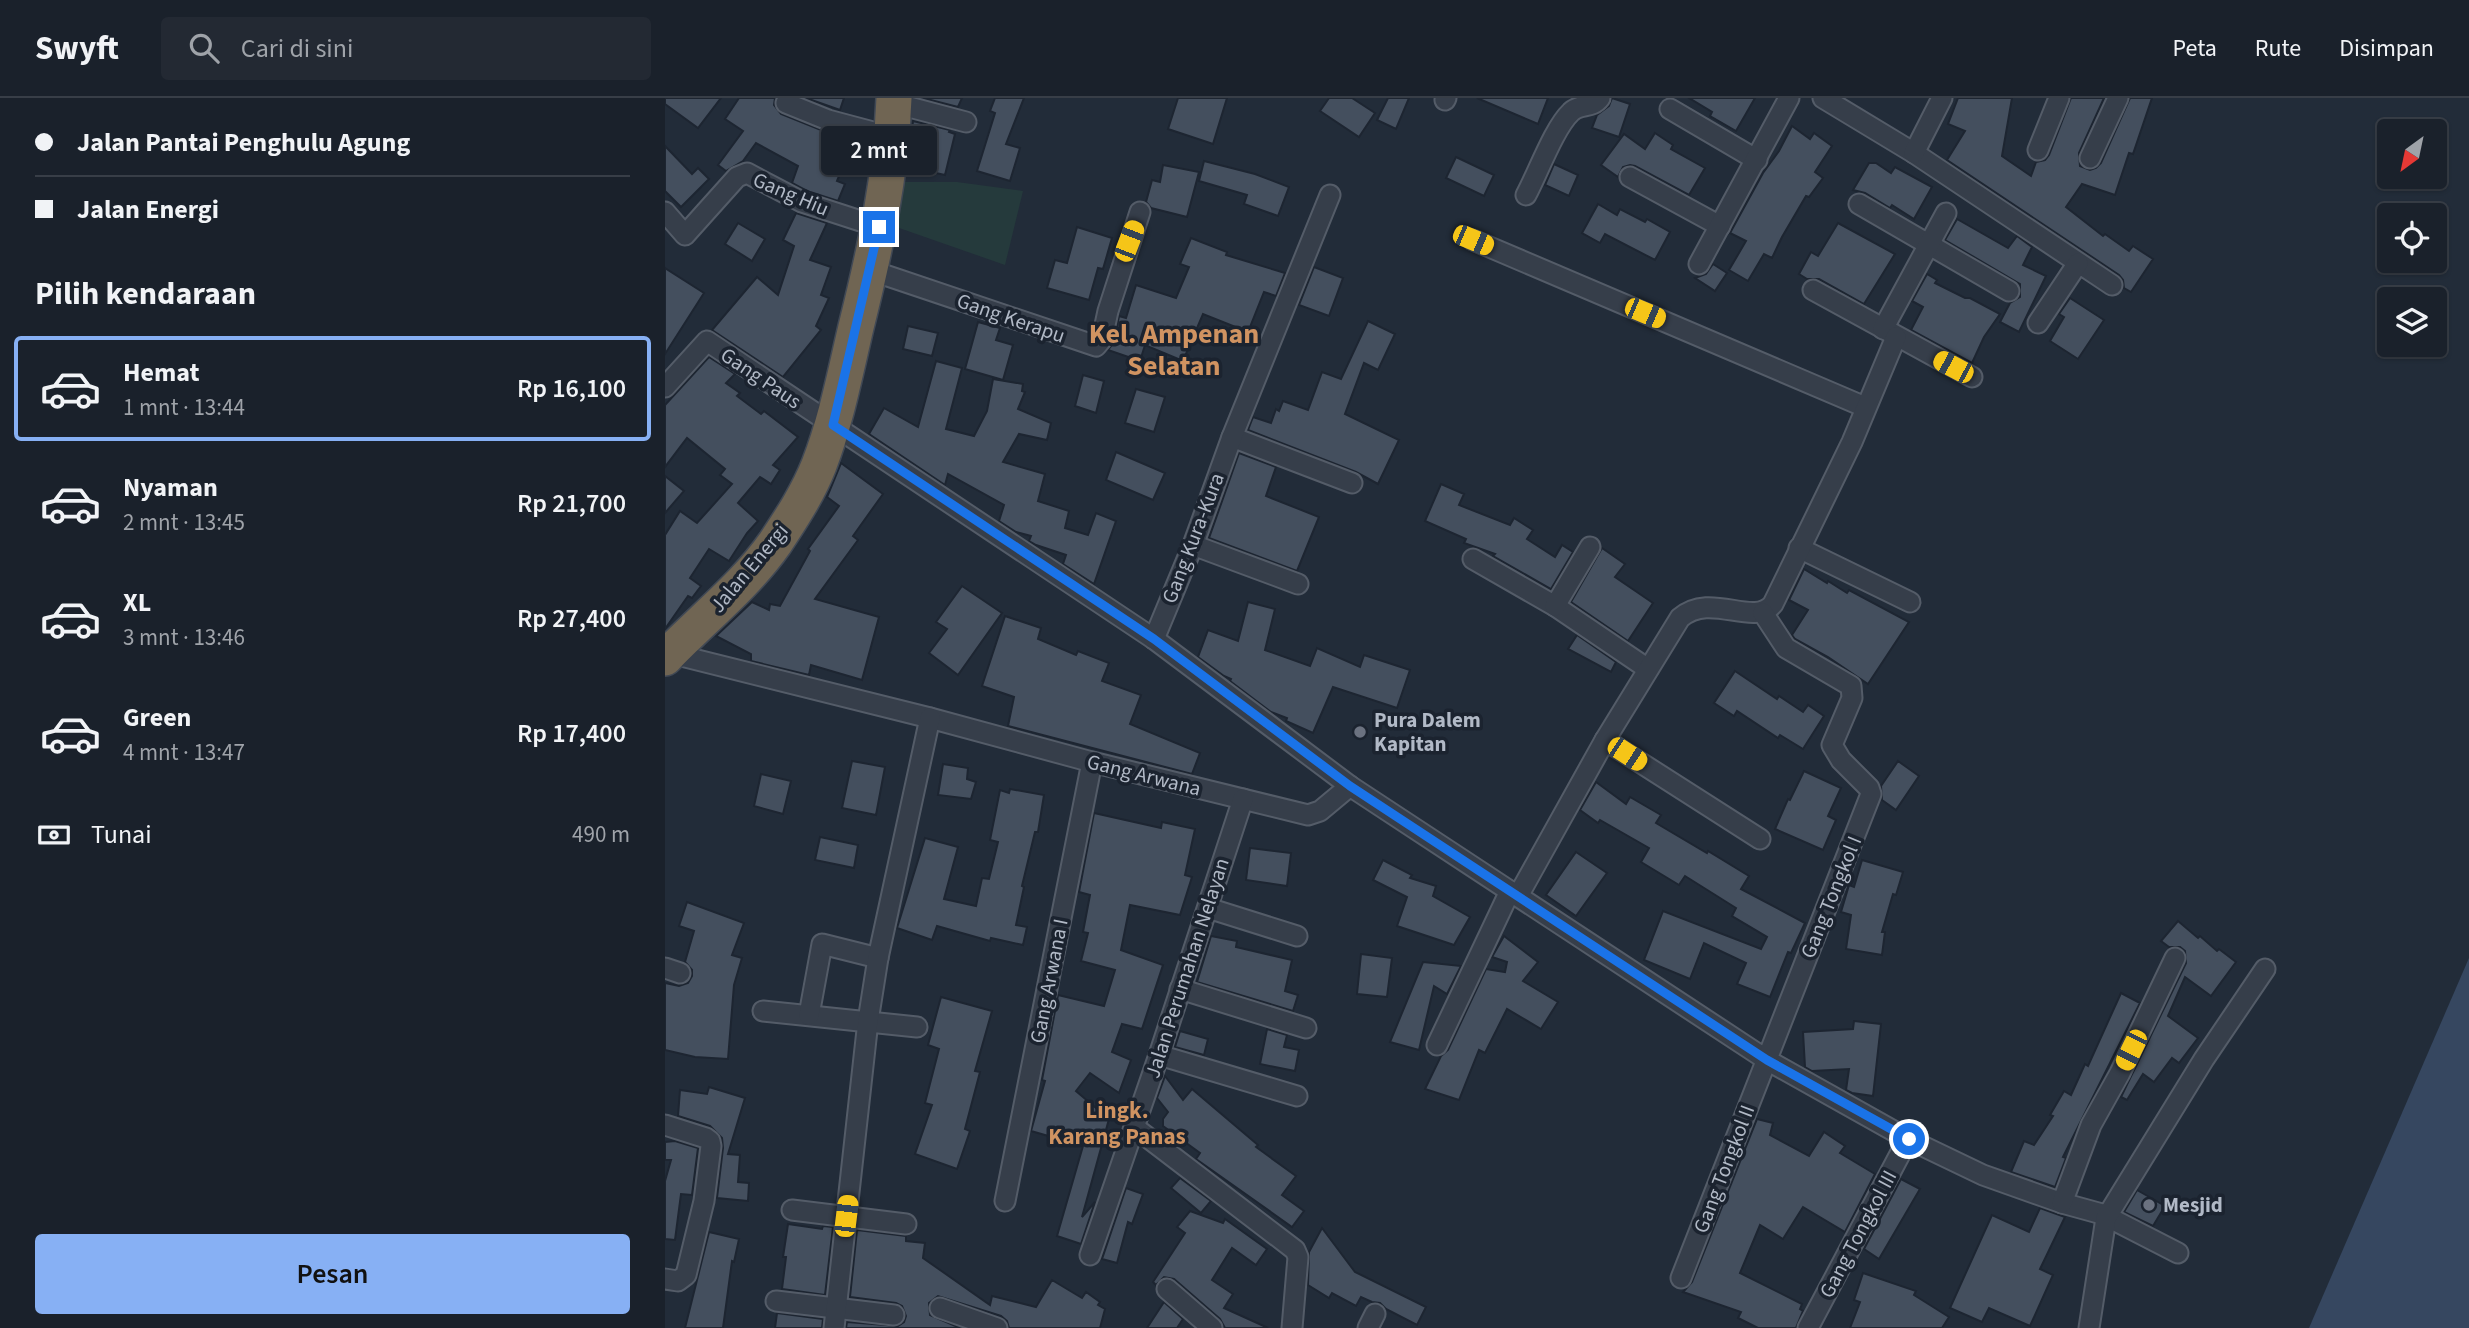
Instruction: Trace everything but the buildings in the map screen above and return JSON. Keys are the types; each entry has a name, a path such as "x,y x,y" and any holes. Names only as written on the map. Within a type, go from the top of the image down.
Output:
{"highway":[{"name":"Jalan Energi","path":"666,655 728,596 773,546 819,467 833,425 879,227 893,112"}],"street":[{"path":"1527,195 1553,141 1571,112 1579,106 1591,106 1600,98"},
{"path":"1699,264 1789,98"},
{"path":"1823,98 1914,153 2112,285"},
{"path":"1914,153 1942,98"},
{"path":"2038,149 2059,98"},
{"path":"2090,158 2118,98"},
{"path":"786,103 828,120 893,112 966,122"},
{"path":"1670,110 1757,160"},
{"name":"Gang Hiu","path":"665,212 685,235 737,177 747,173 802,202 879,227"},
{"path":"1630,177 1720,226"},
{"name":"Gang Kura-Kura","path":"1154,639 1330,195"},
{"path":"1859,204 2009,292"},
{"name":"Gang Kerapu","path":"870,270 1096,346 1102,339 1108,311 1140,212"},
{"path":"1437,1045 1514,893 1681,618 1688,611 1713,607 1758,614 1773,604 1852,442 1890,333 1928,246 1946,213"},
{"path":"1473,240 1865,407"},
{"path":"2038,323 2078,263"},
{"path":"1813,290 1972,377"},
{"name":"Gang Paus","path":"665,387 707,341 833,425"},
{"path":"833,425 1154,639 1350,786 1767,1060 1909,1139 1983,1175 2062,1203 2097,1212 2178,1253"},
{"path":"1232,437 1352,483"},
{"path":"1193,545 1298,584"},
{"path":"1555,607 1590,547"},
{"path":"1799,548 1910,602"},
{"path":"1473,559 1555,607 1648,669"},
{"name":"Gang Tongkol I","path":"1763,613 1786,648 1851,686 1852,698 1832,745 1841,760 1869,788 1871,794 1767,1060"},
{"name":"Gang Arwana","path":"666,655 930,718 1091,762 1314,814 1350,786"},
{"path":"835,1318 868,1021 878,958 930,718"},
{"path":"1605,740 1761,839"},
{"name":"Gang Arwana I","path":"1005,1201 1091,762"},
{"name":"Jalan Perumahan Nelayan","path":"1090,1255 1243,799"},
{"path":"1208,908 1297,936"},
{"path":"809,1015 822,944 878,958"},
{"path":"2062,1203 2091,1125 2120,1073 2175,958"},
{"path":"2089,1328 2106,1217 2204,1059 2265,969"},
{"path":"1180,989 1306,1028"},
{"path":"763,1011 917,1027"},
{"path":"1159,1055 1297,1096"},
{"name":"Gang Tongkol II","path":"1681,1278 1767,1060"},
{"path":"665,1125 706,1138 711,1146 707,1182 686,1275 678,1281 665,1279"},
{"path":"1134,1127 1297,1253 1292,1328"},
{"name":"Gang Tongkol III","path":"1808,1328 1909,1139"},
{"path":"792,1210 906,1224"},
{"path":"1167,1289 1212,1328"},
{"path":"776,1301 835,1318 894,1315"},
{"path":"940,1308 997,1328"}],"green space":[{"path":"893,182 957,182 1023,191 1005,265 882,222"}],"water":[{"path":"2469,958 2469,1328 2309,1328"}],"place":[{"name":"Pura Dalem Kapitan","path":"1360,732"},
{"name":"Mesjid","path":"2149,1205"}],"district":[{"name":"Kel. Ampenan Selatan","path":"1174,350"},
{"name":"Lingk. Karang Panas","path":"1117,1123"}],"route":[{"path":"879,227 833,425 1154,639 1350,786 1767,1060 1909,1139"}]}
